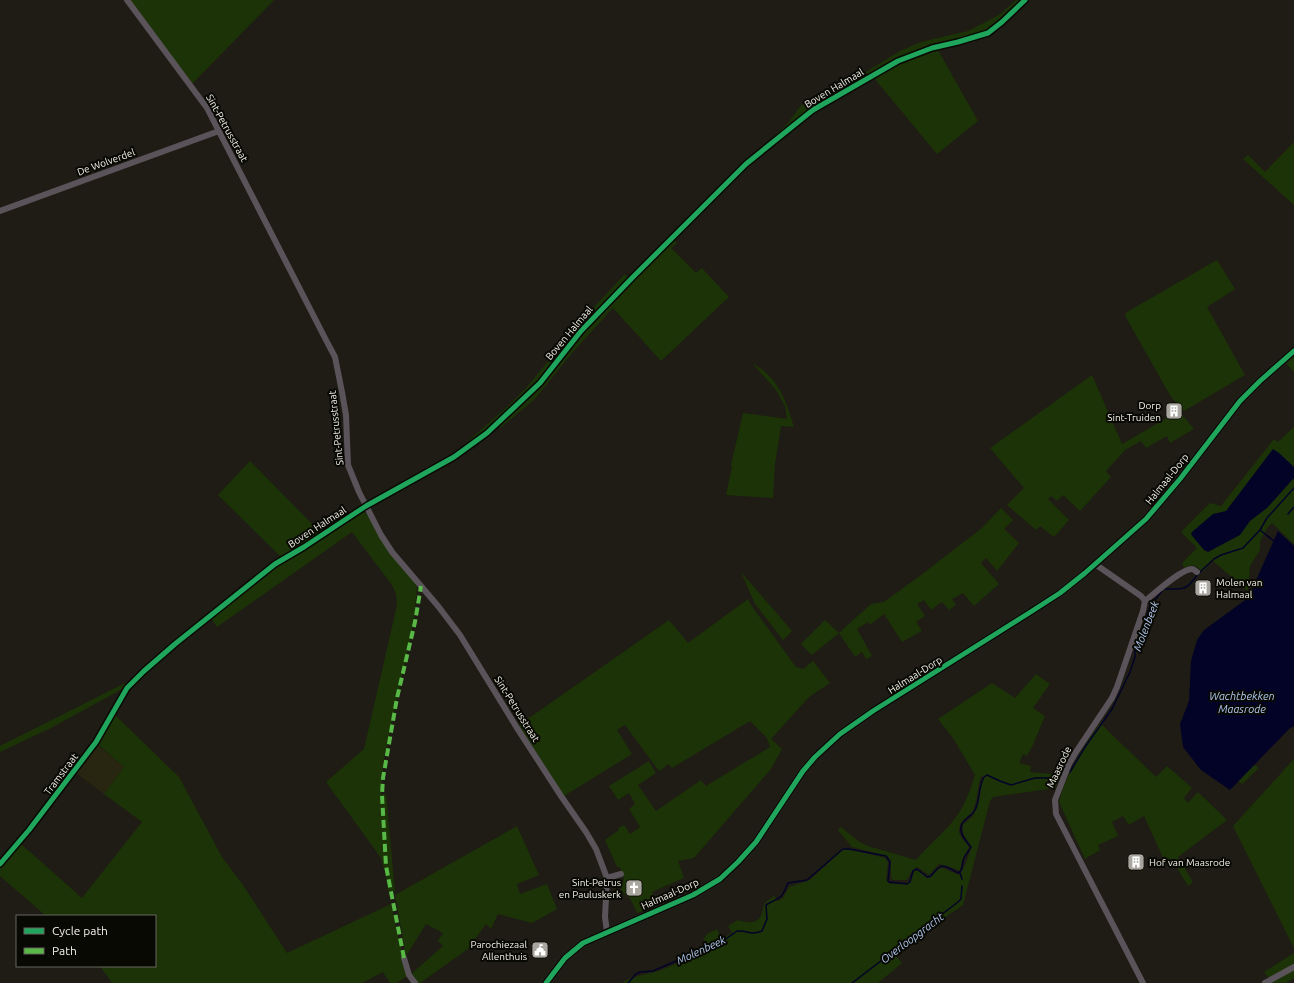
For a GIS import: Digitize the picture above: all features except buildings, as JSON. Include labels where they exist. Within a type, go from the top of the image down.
[{"type":"street","name":"Sint-Petrusstraat","points":[[127,0],[208,108],[335,357],[339,371],[346,415],[348,465],[366,506],[381,535],[392,552],[438,606],[460,635],[517,728],[596,849],[607,878],[605,917],[607,932]]},
{"type":"street","name":"Boven Halmaal","points":[[127,688],[174,644],[275,564],[304,547],[366,506],[437,468],[487,433],[540,383],[581,332],[638,272],[746,164],[798,122],[819,107],[898,61],[932,48],[988,33],[1025,0]]},
{"type":"street","name":"De Wolverdel","points":[[0,211],[219,131]]},
{"type":"street","name":"Halmaal-Dorp","points":[[546,983],[559,965],[576,948],[607,932],[693,895],[720,879],[756,842],[803,771],[835,738],[873,711],[1060,593],[1095,564],[1146,519],[1176,484],[1240,401],[1294,351]]},
{"type":"street","points":[[1095,564],[1141,596],[1144,601],[1173,578],[1190,569],[1197,572]]},
{"type":"street","name":"Maasrode","points":[[1143,983],[1056,814],[1054,806],[1057,792],[1076,752],[1112,698],[1138,628],[1144,601]]},
{"type":"street","name":"Tramstraat","points":[[0,864],[29,830],[96,742],[127,688]]},
{"type":"street","points":[[607,878],[621,874]]},
{"type":"street","points":[[404,958],[409,975],[414,983]]},
{"type":"street","points":[[1265,983],[1294,966]]},
{"type":"shaded area","points":[[97,745],[124,767],[104,794],[76,773]]},
{"type":"green space","points":[[130,0],[274,0],[192,84]]},
{"type":"green space","points":[[1016,0],[1023,0],[989,30],[921,49],[891,62],[845,89],[761,149],[788,123],[802,104],[810,109],[843,86],[900,51],[921,42],[968,31],[999,15]]},
{"type":"green space","points":[[938,50],[978,121],[937,154],[874,78],[914,57]]},
{"type":"green space","points":[[1294,142],[1294,205],[1243,159],[1248,155],[1265,172]]},
{"type":"green space","points":[[674,240],[677,243],[671,248],[696,273],[702,268],[729,297],[661,361],[613,308],[572,353],[534,400],[500,428],[498,425],[538,381],[491,427],[450,457],[508,406],[527,387],[580,322],[625,274],[630,282]]},
{"type":"green space","points":[[1217,260],[1235,289],[1207,307],[1245,375],[1184,411],[1171,397],[1125,315],[1127,312]]},
{"type":"green space","points":[[1294,357],[1294,372],[1286,363]]},
{"type":"green space","points":[[753,364],[762,369],[775,383],[785,400],[794,427],[781,426],[775,464],[773,498],[726,495],[743,413],[787,419],[785,406],[776,390]]},
{"type":"green space","points":[[1092,375],[1122,444],[1179,411],[1194,429],[1170,443],[1167,436],[1146,448],[1141,441],[1125,450],[1106,471],[1111,477],[1080,511],[1063,495],[1057,501],[1051,496],[1048,499],[1069,520],[1054,537],[1040,526],[1036,530],[1007,505],[1024,488],[990,448]]},
{"type":"green space","points":[[1294,427],[1294,544],[1272,523],[1267,528],[1260,541],[1260,550],[1250,566],[1248,591],[1213,561],[1202,572],[1198,567],[1194,566],[1184,568],[1182,563],[1197,548],[1181,532],[1210,503],[1221,506],[1274,439],[1278,442]]},
{"type":"green space","points":[[250,461],[321,533],[281,557],[218,495]]},
{"type":"green space","points":[[1001,508],[1013,520],[1004,529],[1019,543],[997,571],[986,558],[981,563],[999,584],[974,606],[963,593],[952,599],[956,605],[949,610],[942,602],[931,610],[924,600],[917,604],[925,616],[916,622],[922,631],[902,642],[884,614],[870,625],[868,622],[857,629],[872,656],[866,659],[862,652],[855,657],[839,633],[871,604],[884,602],[982,528]]},
{"type":"green space","points":[[359,512],[366,513],[389,552],[415,582],[417,589],[413,626],[383,763],[381,795],[386,794],[395,891],[388,891],[381,858],[326,782],[364,749],[397,605],[396,594],[392,585],[352,532],[217,627],[211,618],[273,567]]},
{"type":"green space","points":[[741,572],[792,631],[783,640],[755,604]]},
{"type":"green space","points":[[748,599],[796,667],[803,669],[813,661],[830,683],[809,697],[771,739],[782,749],[771,769],[694,858],[678,861],[684,878],[652,892],[657,906],[637,913],[630,898],[622,892],[621,886],[624,880],[620,867],[617,867],[605,840],[619,830],[618,828],[624,825],[630,834],[640,827],[629,809],[635,804],[629,793],[618,800],[609,786],[649,761],[656,773],[638,785],[656,811],[701,780],[706,786],[770,747],[767,738],[750,721],[672,768],[669,764],[659,771],[625,725],[617,730],[632,754],[564,796],[519,725],[669,620],[688,643]]},
{"type":"green space","points":[[825,620],[839,633],[812,655],[801,644]]},
{"type":"green space","points":[[1036,674],[1050,684],[1033,708],[1045,716],[1027,756],[1023,754],[1019,763],[1031,766],[1030,772],[1061,775],[1055,788],[993,797],[990,801],[963,905],[894,953],[902,963],[878,983],[622,983],[626,980],[661,970],[684,960],[705,946],[704,940],[706,935],[714,930],[717,929],[720,936],[724,937],[732,933],[728,926],[738,920],[752,922],[758,920],[764,904],[767,901],[774,896],[778,901],[783,898],[789,887],[810,880],[843,849],[849,849],[885,858],[888,862],[886,880],[890,884],[908,883],[916,869],[929,878],[940,867],[959,875],[971,849],[963,833],[963,825],[973,816],[983,777],[981,776],[974,808],[959,828],[961,836],[969,847],[962,861],[960,871],[939,864],[929,875],[917,867],[911,872],[907,880],[893,880],[891,878],[891,861],[887,856],[852,847],[838,830],[841,827],[858,841],[868,846],[916,860],[957,816],[966,799],[975,775],[953,738],[938,719],[992,683],[1015,698]]},
{"type":"green space","points":[[125,683],[126,687],[51,728],[0,752],[0,746]]},
{"type":"green space","points":[[114,714],[179,777],[222,857],[243,885],[287,953],[391,904],[407,976],[397,983],[390,983],[383,972],[362,983],[112,983],[101,967],[156,967],[156,915],[45,915],[0,876],[0,866],[21,844],[82,898],[142,822],[104,794],[124,767],[96,743]]},
{"type":"green space","points":[[1100,723],[1156,777],[1167,766],[1192,788],[1184,798],[1188,803],[1198,792],[1227,820],[1178,857],[1193,882],[1188,886],[1172,859],[1165,862],[1144,816],[1129,825],[1123,816],[1112,822],[1118,836],[1098,845],[1100,850],[1085,859],[1059,802],[1066,781],[1081,751]]},
{"type":"green space","points":[[1294,759],[1294,948],[1233,826]]},
{"type":"green space","points":[[1251,763],[1259,768],[1242,784],[1231,777]]},
{"type":"green space","points":[[517,826],[539,875],[517,884],[520,894],[547,884],[557,909],[532,923],[498,914],[491,929],[486,924],[468,949],[418,983],[411,974],[443,946],[438,941],[443,933],[426,924],[406,956],[395,895]]},
{"type":"green space","points":[[1294,953],[1294,978],[1286,983],[1273,983],[1264,972]]},
{"type":"water","points":[[1273,449],[1294,467],[1294,478],[1267,508],[1250,521],[1240,535],[1208,552],[1204,550],[1191,534],[1192,532],[1213,514],[1226,511]]},
{"type":"water","name":"Wachtbekken Maasrode","points":[[1278,531],[1294,546],[1294,726],[1289,729],[1230,790],[1201,770],[1183,747],[1180,724],[1189,701],[1191,661],[1197,640],[1204,630],[1248,598]]},
{"type":"waterway","name":"Molenbeek","points":[[1165,589],[1184,588],[1189,585],[1214,559],[1221,555],[1243,548],[1260,530],[1267,518],[1294,488]]},
{"type":"waterway","points":[[1288,514],[1294,507]]},
{"type":"waterway","points":[[1260,530],[1274,541]]},
{"type":"waterway","name":"Molenbeek","points":[[1070,772],[1085,747],[1112,709],[1130,672],[1135,657],[1135,651],[1150,606],[1162,591]]},
{"type":"waterway","name":"Molenbeek","points":[[628,983],[636,974],[640,972],[653,971],[720,943],[737,931],[751,933],[762,931],[767,919],[766,905],[782,896],[788,883],[807,880],[843,849],[886,856],[890,862],[889,882],[907,884],[910,882],[913,871],[917,869],[927,877],[931,876],[938,868],[943,866],[958,873],[962,869],[963,860],[971,847],[963,837],[961,826],[963,822],[975,811],[984,777],[987,775],[1011,785],[1035,778],[1058,778]]},
{"type":"waterway","name":"Molenbeek","points":[[960,873],[962,879]]},
{"type":"waterway","name":"Overloopgracht","points":[[852,983],[958,902],[961,899],[962,886]]},
{"type":"marked path","points":[[404,958],[386,866],[382,795],[383,778],[397,698],[415,622],[421,586]]},
{"type":"cycle path","points":[[0,864],[29,830],[96,742],[127,688],[175,644],[275,564],[304,547],[366,506],[454,457],[487,433],[540,383],[581,331],[746,164],[813,110],[898,61],[932,48],[988,33],[1025,0]]},
{"type":"cycle path","points":[[546,983],[565,958],[583,943],[693,895],[720,879],[756,842],[803,771],[815,757],[840,734],[873,711],[1060,593],[1085,573],[1146,519],[1180,479],[1240,401],[1294,351]]},
{"type":"place","name":"Dorp Sint-Truiden","points":[[1174,411]]},
{"type":"place","name":"Molen van Halmaal","points":[[1203,588]]},
{"type":"place","name":"Hof van Maasrode","points":[[1136,862]]},
{"type":"place","name":"Sint-Petrus en Pauluskerk","points":[[634,888]]},
{"type":"place","name":"Parochiezaal Allenthuis","points":[[540,950]]}]
